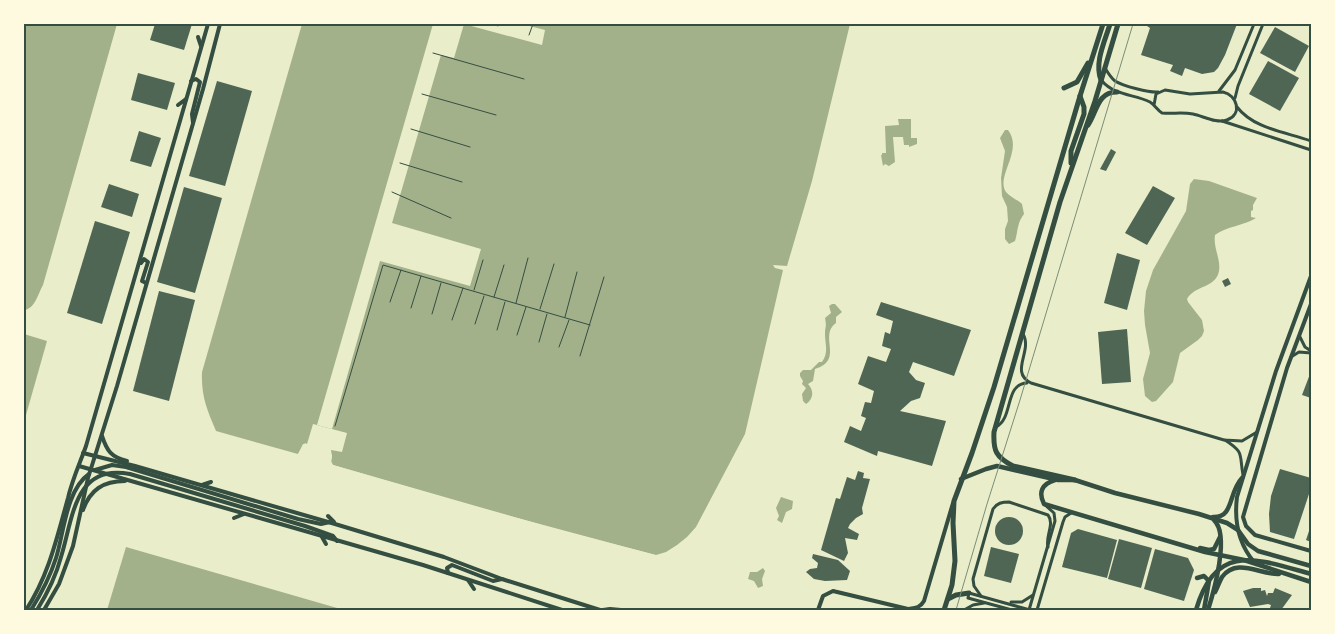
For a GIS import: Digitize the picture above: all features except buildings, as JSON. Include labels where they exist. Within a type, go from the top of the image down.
[{"type":"main road","points":[[944,610],[955,561],[954,501],[972,453],[1012,330],[1080,96],[1103,24]]},
{"type":"main road","points":[[1101,80],[1099,64],[1110,24]]},
{"type":"main road","points":[[1118,24],[1072,166],[994,430],[995,450],[1000,458],[1013,466],[1075,480],[1230,524],[1238,530],[1248,544],[1258,551],[1311,566]]},
{"type":"main road","points":[[1064,88],[1080,80],[1093,54]]},
{"type":"main road","points":[[1084,129],[1091,122],[1101,97],[1110,92],[1117,92]]},
{"type":"main road","points":[[1072,166],[1071,151],[1084,114],[1080,96]]},
{"type":"main road","points":[[961,480],[982,470],[997,466],[1058,480]]},
{"type":"main road","points":[[1210,518],[1225,514],[1235,488],[1243,477]]},
{"type":"main road","points":[[1075,480],[1049,482],[1042,488],[1040,497],[1044,504],[1187,547],[1238,559],[1311,582]]},
{"type":"main road","points":[[1210,518],[1218,526],[1221,535],[1213,595]]},
{"type":"main road","points":[[1187,547],[1212,550],[1216,547],[1221,535]]},
{"type":"main road","points":[[1196,610],[1201,593],[1210,578],[1223,567],[1233,562],[1256,560],[1311,574]]},
{"type":"main road","points":[[1206,610],[1224,575],[1236,568],[1246,567],[1274,574],[1282,573]]},
{"type":"main road","points":[[1197,578],[1204,576],[1209,581],[1206,610]]},
{"type":"main road","points":[[948,599],[969,592]]},
{"type":"street","points":[[26,610],[38,590],[50,563],[208,24]]},
{"type":"street","points":[[44,610],[66,568],[91,469],[193,123],[220,24]]},
{"type":"street","points":[[1219,91],[1236,70],[1254,24]]},
{"type":"street","points":[[1263,24],[1238,86],[1235,99],[1237,107],[1245,116],[1264,126],[1311,141]]},
{"type":"street","points":[[198,37],[201,46]]},
{"type":"street","points":[[1105,68],[1110,76],[1119,83],[1150,92],[1165,90],[1197,94],[1219,91],[1228,93],[1235,99]]},
{"type":"street","points":[[191,81],[196,79],[200,82],[192,114],[193,123]]},
{"type":"street","points":[[1101,80],[1117,92],[1154,105]]},
{"type":"street","points":[[1159,92],[1154,97],[1154,105],[1162,113],[1183,112],[1221,121],[1311,150]]},
{"type":"street","points":[[178,105],[186,99]]},
{"type":"street","points":[[1221,121],[1230,119],[1236,112],[1237,107]]},
{"type":"street","points":[[138,265],[144,259],[148,260],[142,281],[146,284]]},
{"type":"street","points":[[1256,565],[1246,551],[1238,530],[1236,506],[1243,477],[1276,371],[1311,276]]},
{"type":"street","points":[[1311,304],[1291,358],[1244,511],[1244,520],[1248,529],[1255,535],[1311,551]]},
{"type":"street","points":[[1300,333],[1301,342],[1311,352]]},
{"type":"street","points":[[1023,334],[1026,342],[1021,373],[1030,383]]},
{"type":"street","points":[[1291,358],[1299,352],[1311,352]]},
{"type":"street","points":[[994,430],[1005,419],[1015,388],[1024,383],[1030,383],[1224,440],[1242,441],[1257,432]]},
{"type":"street","points":[[101,435],[111,455],[135,466]]},
{"type":"street","points":[[1224,440],[1240,452],[1243,477]]},
{"type":"street","points":[[83,453],[135,466],[333,523],[444,557],[502,579],[602,610],[621,610]]},
{"type":"street","points":[[79,466],[448,574],[562,610]]},
{"type":"street","points":[[37,610],[53,580],[73,493],[80,481],[90,473],[104,467],[126,467],[298,519],[321,524],[333,523]]},
{"type":"street","points":[[31,610],[48,578],[77,500],[90,481],[102,475],[119,472],[151,480],[298,524],[333,536],[337,541]]},
{"type":"street","points":[[80,514],[89,495],[97,488],[114,481],[128,481]]},
{"type":"street","points":[[202,485],[211,482]]},
{"type":"street","points":[[818,610],[823,596],[833,591],[908,609],[921,605],[924,601],[954,501]]},
{"type":"street","points":[[981,596],[974,586],[972,579],[993,509],[996,505],[1009,502],[1048,515],[1051,521],[1047,540],[1048,547]]},
{"type":"street","points":[[1012,610],[968,598],[969,592],[1030,610],[1056,519],[1054,513],[1044,504]]},
{"type":"street","points":[[1037,610],[1063,522],[1065,517],[1071,513]]},
{"type":"street","points":[[234,518],[244,514]]},
{"type":"street","points":[[328,516],[333,523]]},
{"type":"street","points":[[322,537],[326,544]]},
{"type":"street","points":[[448,574],[447,568],[452,565],[493,581],[502,579]]},
{"type":"street","points":[[468,580],[474,589]]},
{"type":"street","points":[[996,600],[1019,603],[1034,595]]},
{"type":"street","points":[[964,610],[973,605],[986,603]]},
{"type":"street","points":[[1000,607],[1005,610]]},
{"type":"path","points":[[529,35],[533,24]]},
{"type":"path","points":[[434,53],[524,79]]},
{"type":"path","points":[[422,94],[496,115]]},
{"type":"path","points":[[411,129],[470,147]]},
{"type":"path","points":[[400,163],[462,182]]},
{"type":"path","points":[[392,192],[451,218]]},
{"type":"path","points":[[516,303],[528,258]]},
{"type":"path","points":[[473,291],[483,260]]},
{"type":"path","points":[[539,310],[554,264]]},
{"type":"path","points":[[335,426],[383,265],[590,325]]},
{"type":"path","points":[[494,297],[504,265]]},
{"type":"path","points":[[390,302],[401,270]]},
{"type":"path","points":[[565,318],[577,272]]},
{"type":"path","points":[[411,308],[421,276]]},
{"type":"path","points":[[580,356],[604,276]]},
{"type":"path","points":[[432,314],[442,282]]},
{"type":"path","points":[[452,320],[463,288]]},
{"type":"path","points":[[475,324],[484,294]]},
{"type":"path","points":[[497,330],[506,300]]},
{"type":"path","points":[[517,335],[526,306]]},
{"type":"path","points":[[539,342],[548,312]]},
{"type":"path","points":[[559,347],[569,319]]},
{"type":"shaded area","points":[[24,24],[117,24],[43,285],[34,304],[24,310]]},
{"type":"shaded area","points":[[302,24],[850,24],[812,181],[787,266],[773,265],[775,268],[783,270],[745,434],[696,527],[677,545],[666,552],[656,555],[563,531],[333,465],[331,450],[342,452],[347,433],[313,424],[307,444],[305,443],[298,454],[216,431],[205,403],[202,388],[202,372]]},
{"type":"shaded area","points":[[898,119],[911,119],[911,138],[917,138],[917,144],[909,147],[909,145],[904,145],[903,137],[893,137],[895,162],[889,166],[885,164],[883,166],[881,155],[886,153],[885,126],[899,125]]},
{"type":"shaded area","points":[[1005,130],[1008,130],[1012,138],[1013,146],[1004,179],[1004,186],[1008,194],[1022,204],[1024,214],[1019,224],[1015,241],[1009,244],[1005,239],[1005,229],[1008,221],[1007,207],[1002,196],[1001,178],[1005,151],[1000,138]]},
{"type":"shaded area","points":[[1194,179],[1209,181],[1257,198],[1251,211],[1251,217],[1256,218],[1215,235],[1219,262],[1217,277],[1210,284],[1195,291],[1187,299],[1202,320],[1204,331],[1198,340],[1180,353],[1173,382],[1156,401],[1152,402],[1145,396],[1143,379],[1150,353],[1144,311],[1146,291],[1153,270],[1186,211],[1190,184]]},
{"type":"shaded area","points":[[835,304],[842,312],[836,317],[836,323],[831,328],[829,334],[830,354],[828,360],[824,365],[815,369],[813,381],[808,384],[812,394],[811,400],[806,404],[803,401],[802,394],[806,388],[802,384],[803,381],[800,373],[803,370],[811,370],[819,362],[822,362],[824,358],[826,348],[825,318],[831,313],[829,306]]},
{"type":"shaded area","points":[[24,334],[47,341],[24,422]]},
{"type":"shaded area","points":[[781,497],[793,501],[792,509],[786,512],[782,523],[777,520],[779,516],[776,508]]},
{"type":"shaded area","points":[[126,547],[344,610],[107,610]]},
{"type":"shaded area","points":[[763,568],[765,571],[762,579],[763,586],[758,588],[754,581],[748,579],[750,572],[757,572]]},
{"type":"pier","points":[[433,24],[464,24],[454,58],[441,55],[392,223],[481,249],[470,286],[380,261],[332,429],[317,425]]},
{"type":"pier","points":[[464,24],[522,24],[545,30],[542,45]]},
{"type":"pier","points":[[213,431],[294,454],[298,454],[303,444],[307,444],[302,454],[298,457],[215,434]]},
{"type":"pier","points":[[330,452],[333,465],[480,508],[659,556],[655,557],[633,552],[563,534],[333,467],[328,462]]},
{"type":"tram line","points":[[956,610],[1133,24]]}]
